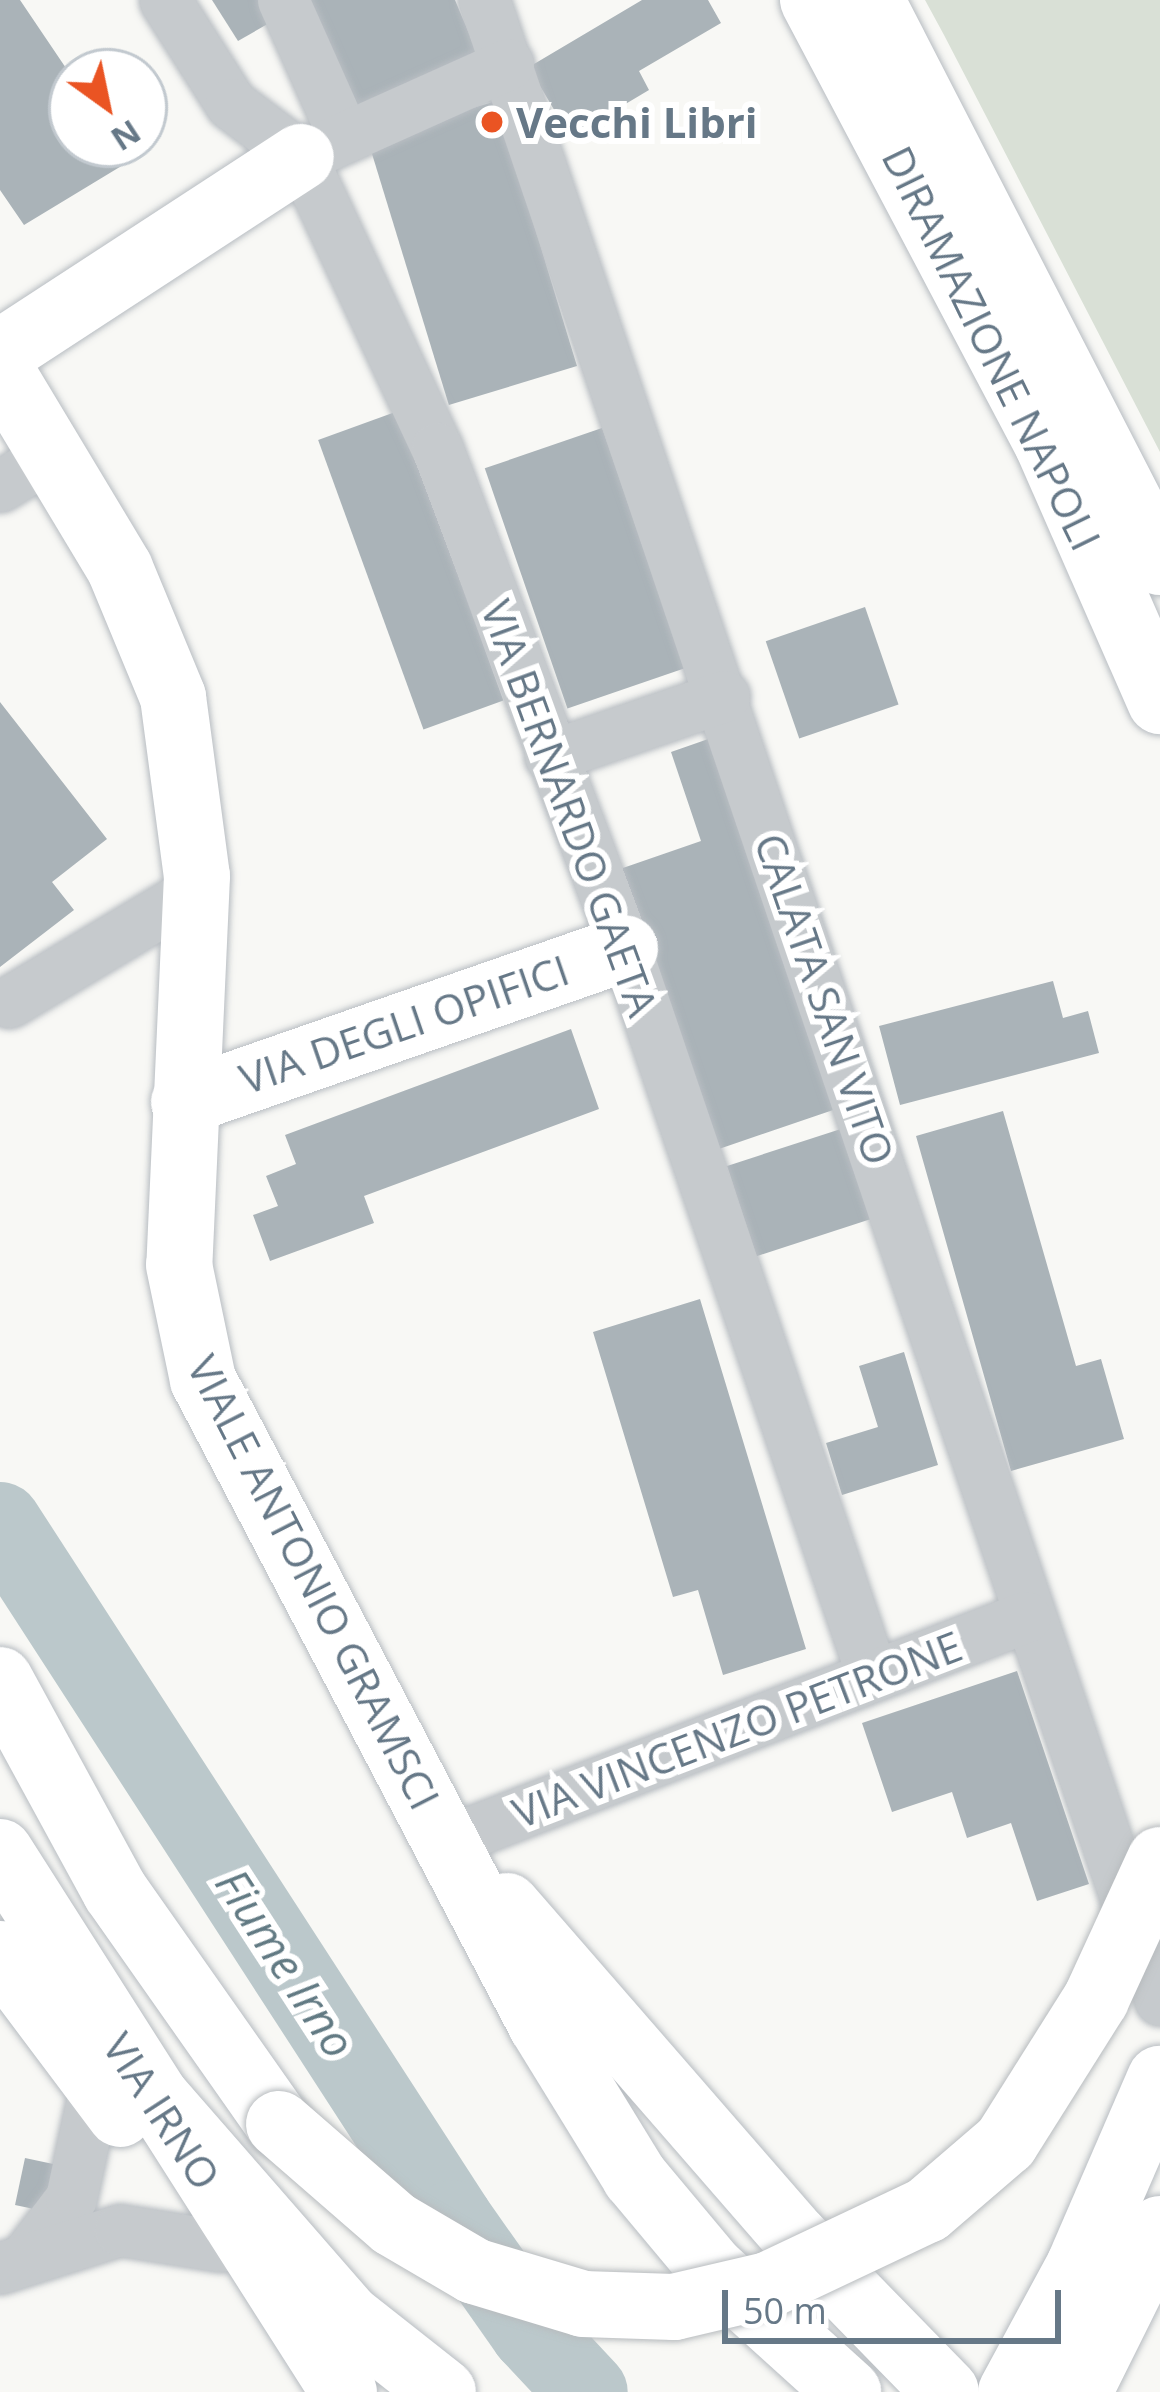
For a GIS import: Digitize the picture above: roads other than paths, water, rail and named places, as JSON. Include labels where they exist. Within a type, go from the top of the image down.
[{"type":"main road","name":"DIRAMAZIONE NAPOLI","points":[[813,0],[1047,443],[1160,701]]},
{"type":"main road","name":"DIRAMAZIONE NAPOLI","points":[[871,0],[1160,562]]},
{"type":"main road","points":[[0,353],[322,146]]},
{"type":"main road","name":"VIALE ANTONIO GRAMSCI","points":[[0,370],[26,470],[120,568],[173,697],[196,890],[179,1265],[203,1380],[541,2024],[635,2177],[711,2268],[848,2392]]},
{"type":"main road","name":"VIA DEGLI OPIFICI","points":[[184,1102],[625,948]]},
{"type":"main road","points":[[0,1680],[115,1891],[279,2124],[378,2212],[474,2270],[583,2304],[674,2307],[768,2285],[927,2210],[1006,2142],[1086,2017],[1160,1860]]},
{"type":"main road","name":"VIALE ANTONIO GRAMSCI","points":[[448,1840],[795,2236],[946,2392]]},
{"type":"main road","name":"VIA IRNO","points":[[0,1852],[119,2082],[221,2246],[336,2380]]},
{"type":"main road","name":"VIA IRNO","points":[[0,1954],[119,2082],[336,2380]]},
{"type":"main road","points":[[1011,2392],[1079,2266],[1160,2079]]},
{"type":"main road","points":[[119,2082],[348,2317],[443,2392]]},
{"type":"main road","points":[[1078,2392],[1160,2229]]},
{"type":"street","name":"VIA BERNARDO GAETA","points":[[165,0],[231,104],[322,146],[625,948],[871,1672]]},
{"type":"street","points":[[283,0],[322,146],[508,64]]},
{"type":"street","name":"CALATA SAN VITO","points":[[484,0],[724,696],[1025,1617],[1160,2000]]},
{"type":"street","points":[[550,756],[724,696]]},
{"type":"street","points":[[9,1001],[196,890]]},
{"type":"street","name":"VIA VINCENZO PETRONE","points":[[448,1840],[871,1672],[1025,1617]]},
{"type":"street","points":[[12,2264],[71,2198],[119,2082]]},
{"type":"street","points":[[12,2264],[120,2230],[221,2246]]},
{"type":"waterway","name":"Fiume Irno","points":[[0,1522],[452,2220],[530,2331],[587,2392]]},
{"type":"place","name":"Vecchi Libri","points":[[492,122]]}]
